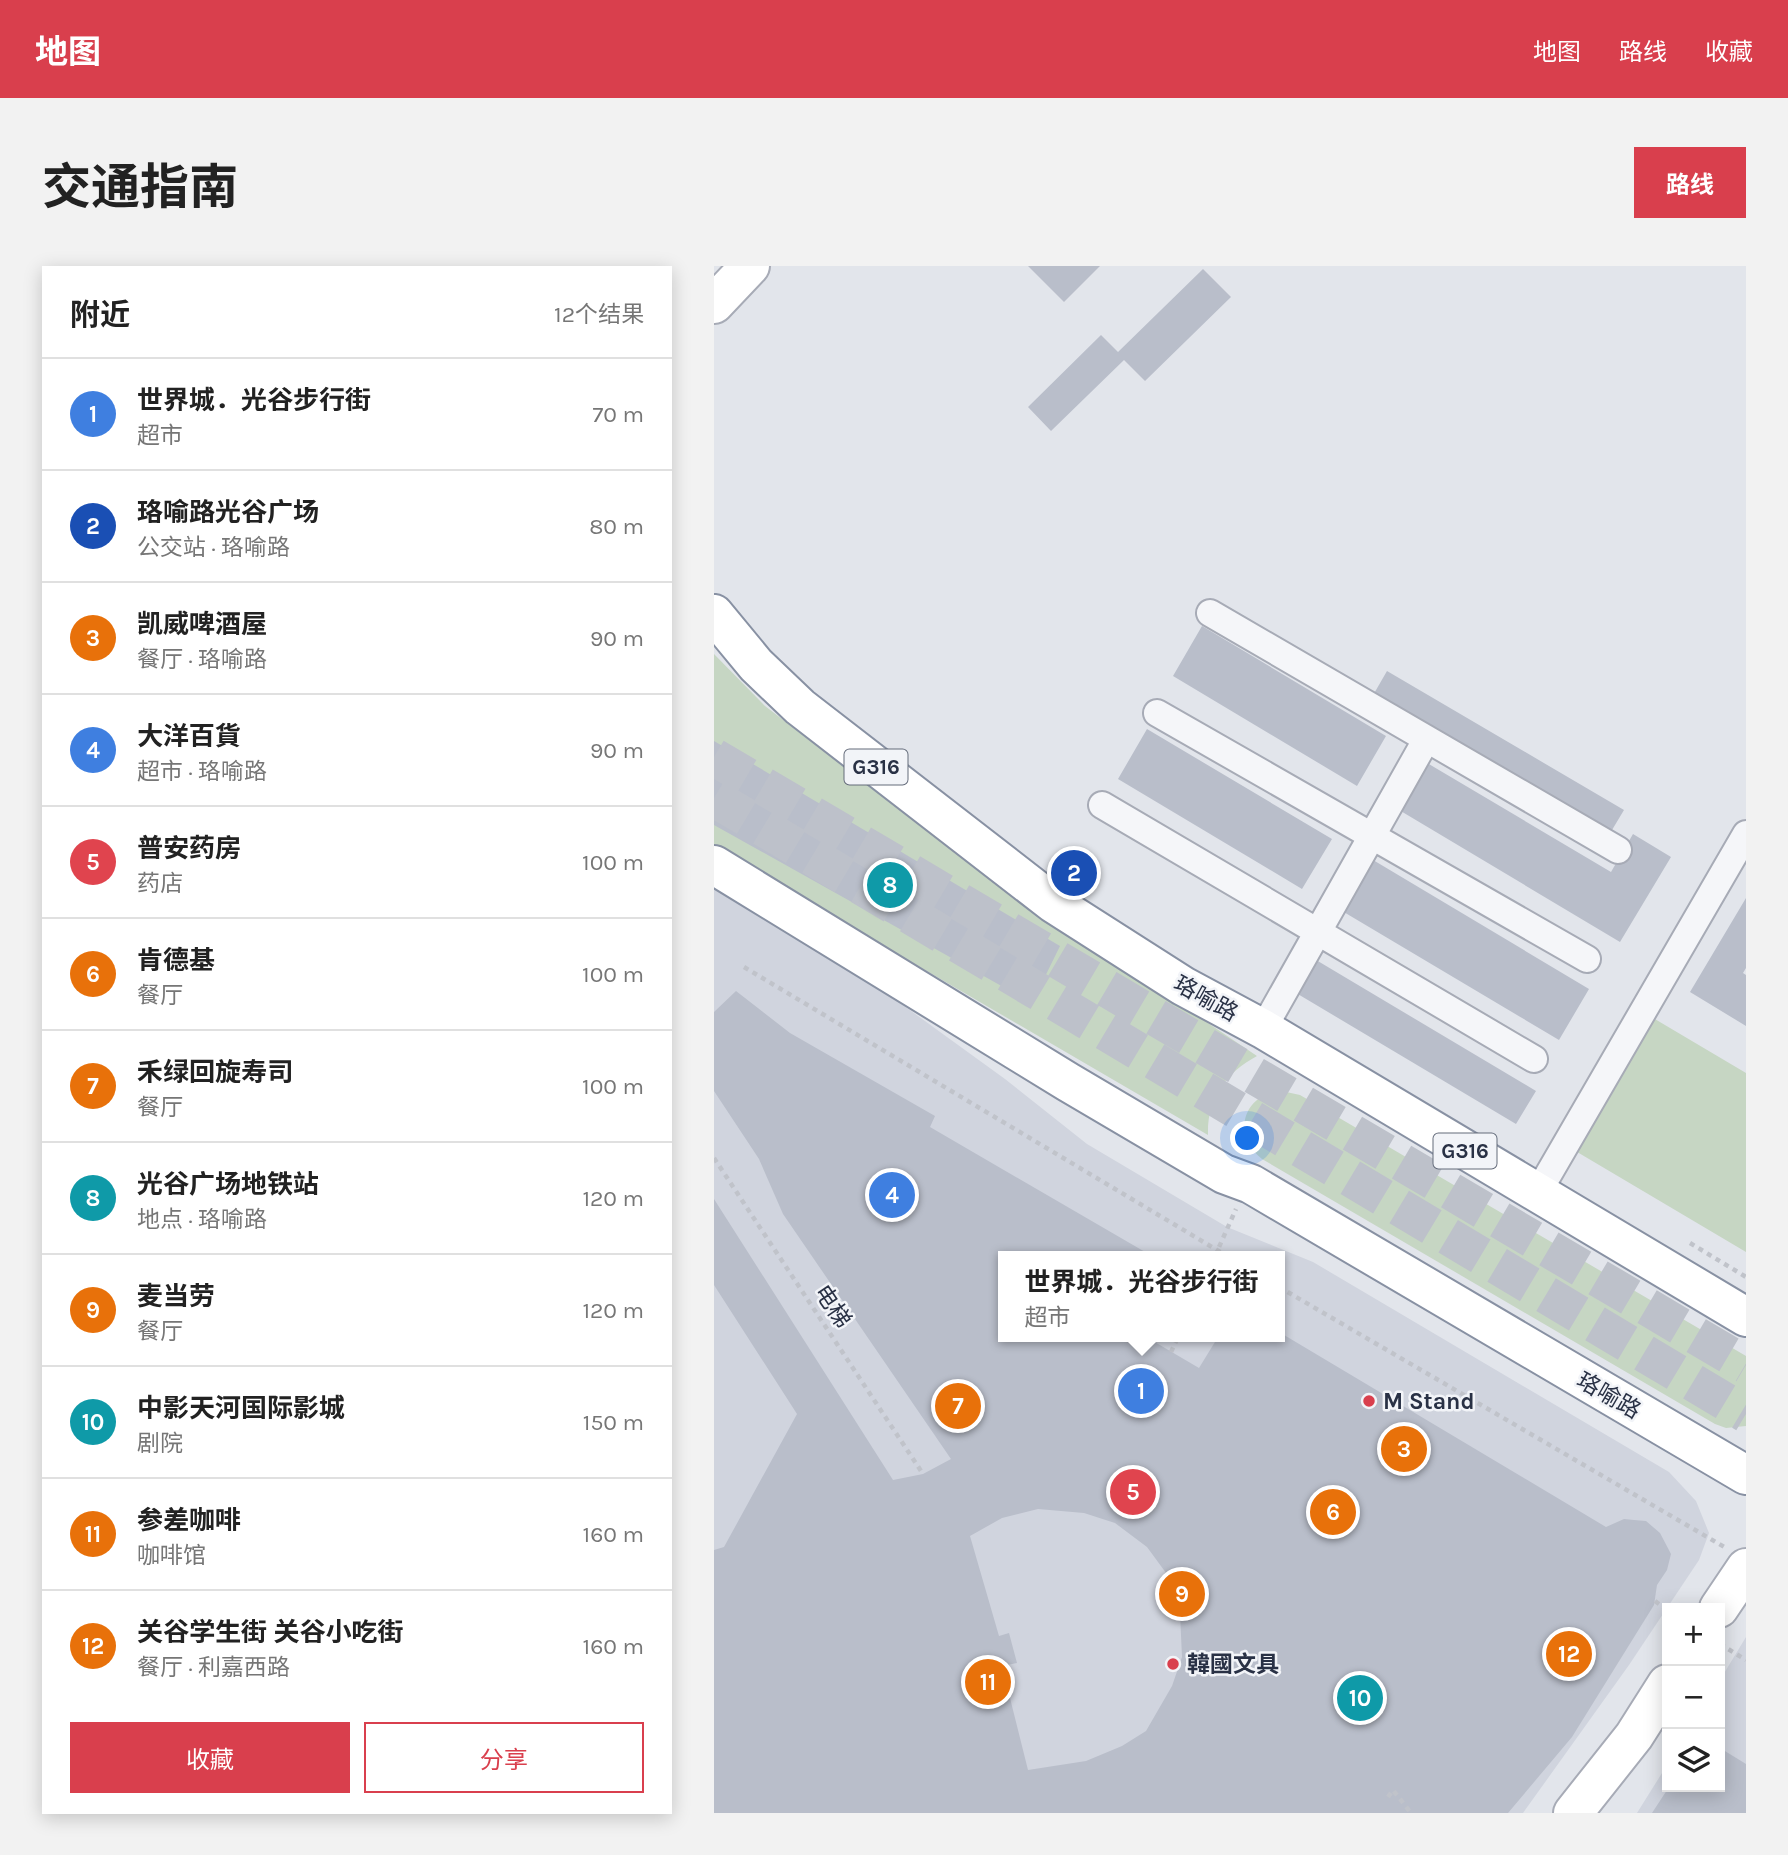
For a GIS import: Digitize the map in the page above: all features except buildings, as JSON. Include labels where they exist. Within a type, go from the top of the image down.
[{"type":"main road","points":[[714,304],[735,276]]},
{"type":"main road","name":"珞喻路","points":[[714,614],[756,664],[800,706],[1053,903],[1183,986],[1263,1029],[1746,1317]]},
{"type":"main road","name":"珞喻路","points":[[714,865],[1068,1082],[1224,1174],[1251,1184],[1746,1475]]},
{"type":"main road","points":[[1685,1439],[1728,1445],[1746,1443]]},
{"type":"main road","points":[[1721,1603],[1740,1560]]},
{"type":"main road","points":[[1573,1813],[1634,1737],[1662,1692]]},
{"type":"street","points":[[1209,613],[1618,850]]},
{"type":"street","points":[[1157,713],[1587,959]]},
{"type":"street","points":[[1263,1029],[1426,740]]},
{"type":"street","points":[[1102,805],[1534,1059]]},
{"type":"street","points":[[1537,1194],[1746,834]]},
{"type":"path","points":[[744,967],[1213,1251]]},
{"type":"path","name":"电梯","points":[[714,1158],[923,1474]]},
{"type":"path","points":[[1217,1251],[1251,1184]]},
{"type":"path","points":[[1285,1291],[1740,1560]]},
{"type":"path","points":[[1171,1352],[1176,1342]]},
{"type":"path","points":[[1655,1601],[1662,1606]]},
{"type":"path","points":[[1725,1646],[1746,1660]]},
{"type":"path","points":[[1388,1797],[1393,1790],[1411,1813]]},
{"type":"shaded area","points":[[714,888],[889,995],[1005,1079],[1087,1144],[1227,1227],[1313,1262],[1669,1472],[1696,1501],[1709,1533],[1699,1560],[1670,1603],[1662,1603],[1662,1616],[1523,1813],[714,1813]]},
{"type":"shaded area","points":[[1746,1637],[1746,1813],[1637,1813],[1662,1773],[1662,1792],[1725,1792],[1725,1672]]},
{"type":"green space","points":[[714,654],[765,706],[971,864],[1257,1056],[1236,1070],[1220,1088],[1211,1109],[1208,1135],[714,847]]},
{"type":"green space","points":[[1643,1012],[1746,1073],[1746,1252],[1567,1146]]},
{"type":"green space","points":[[1277,1090],[1300,1095],[1746,1356],[1746,1426],[1726,1428],[1715,1424],[1262,1159],[1247,1140],[1245,1119],[1255,1101]]},
{"type":"tunnel","points":[[714,757],[1746,1365]]},
{"type":"tunnel","points":[[714,798],[1746,1414]]},
{"type":"place","name":"珞喻路光谷广场","points":[[1074,873]]},
{"type":"place","name":"光谷广场地铁站","points":[[890,885]]},
{"type":"place","name":"大洋百貨","points":[[892,1195]]},
{"type":"place","name":"世界城．光谷步行街","points":[[1141,1391]]},
{"type":"place","name":"M Stand","points":[[1369,1401]]},
{"type":"place","name":"禾绿回旋寿司","points":[[958,1406]]},
{"type":"place","name":"凯威啤酒屋","points":[[1404,1449]]},
{"type":"place","name":"普安药房","points":[[1133,1492]]},
{"type":"place","name":"肯德基","points":[[1333,1512]]},
{"type":"place","name":"麦当劳","points":[[1182,1594]]},
{"type":"place","name":"关谷学生街 关谷小吃街","points":[[1569,1654]]},
{"type":"place","name":"韓國文具","points":[[1173,1664]]},
{"type":"place","name":"参差咖啡","points":[[988,1682]]},
{"type":"place","name":"中影天河国际影城","points":[[1360,1698]]}]
